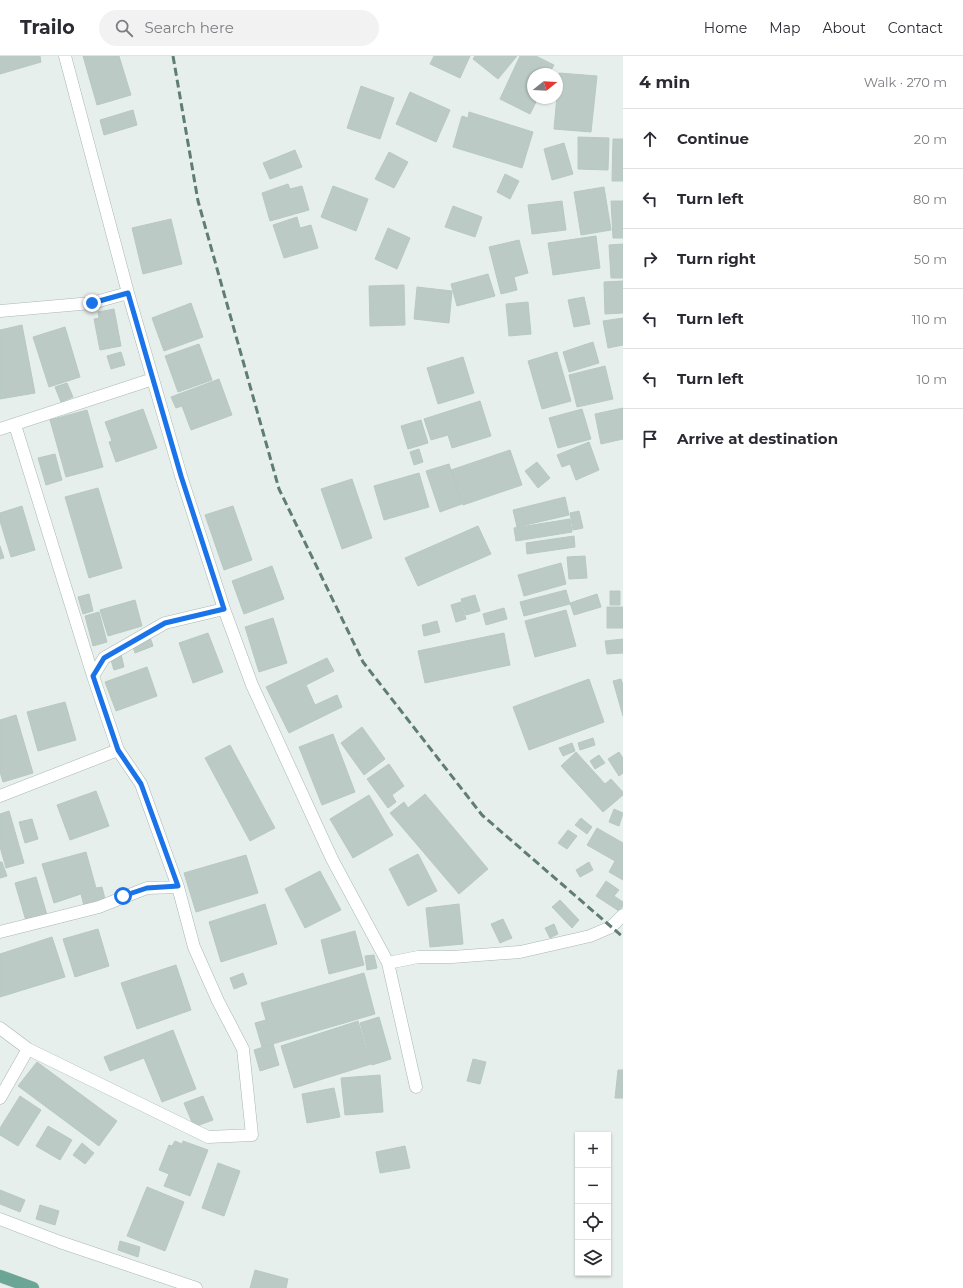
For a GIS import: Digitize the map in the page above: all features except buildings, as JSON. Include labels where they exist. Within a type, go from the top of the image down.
[{"type":"main road","points":[[0,1276],[33,1288]]},
{"type":"street","points":[[66,56],[128,293],[181,476],[224,609],[252,685],[332,859],[388,963],[416,1087]]},
{"type":"street","points":[[0,310],[92,303],[128,293]]},
{"type":"street","points":[[0,429],[153,378]]},
{"type":"street","points":[[0,1028],[28,1049],[208,1137],[252,1135],[243,1049],[218,1001],[194,947],[178,886],[141,784],[118,750],[93,676],[15,425]]},
{"type":"street","points":[[93,676],[104,658],[165,623],[224,609]]},
{"type":"street","points":[[0,796],[118,750]]},
{"type":"street","points":[[0,932],[99,907],[147,888],[178,886]]},
{"type":"street","points":[[388,963],[418,957],[452,957],[520,952],[590,936],[611,927],[623,915]]},
{"type":"street","points":[[0,1098],[28,1049]]},
{"type":"street","points":[[0,1219],[60,1242],[196,1288]]},
{"type":"railway","points":[[173,56],[198,201],[279,489],[363,662],[482,815],[623,937]]},
{"type":"route","points":[[92,303],[128,293],[181,476],[224,609],[165,623],[104,658],[93,676],[118,750],[141,784],[178,886],[147,888],[123,896]]}]
